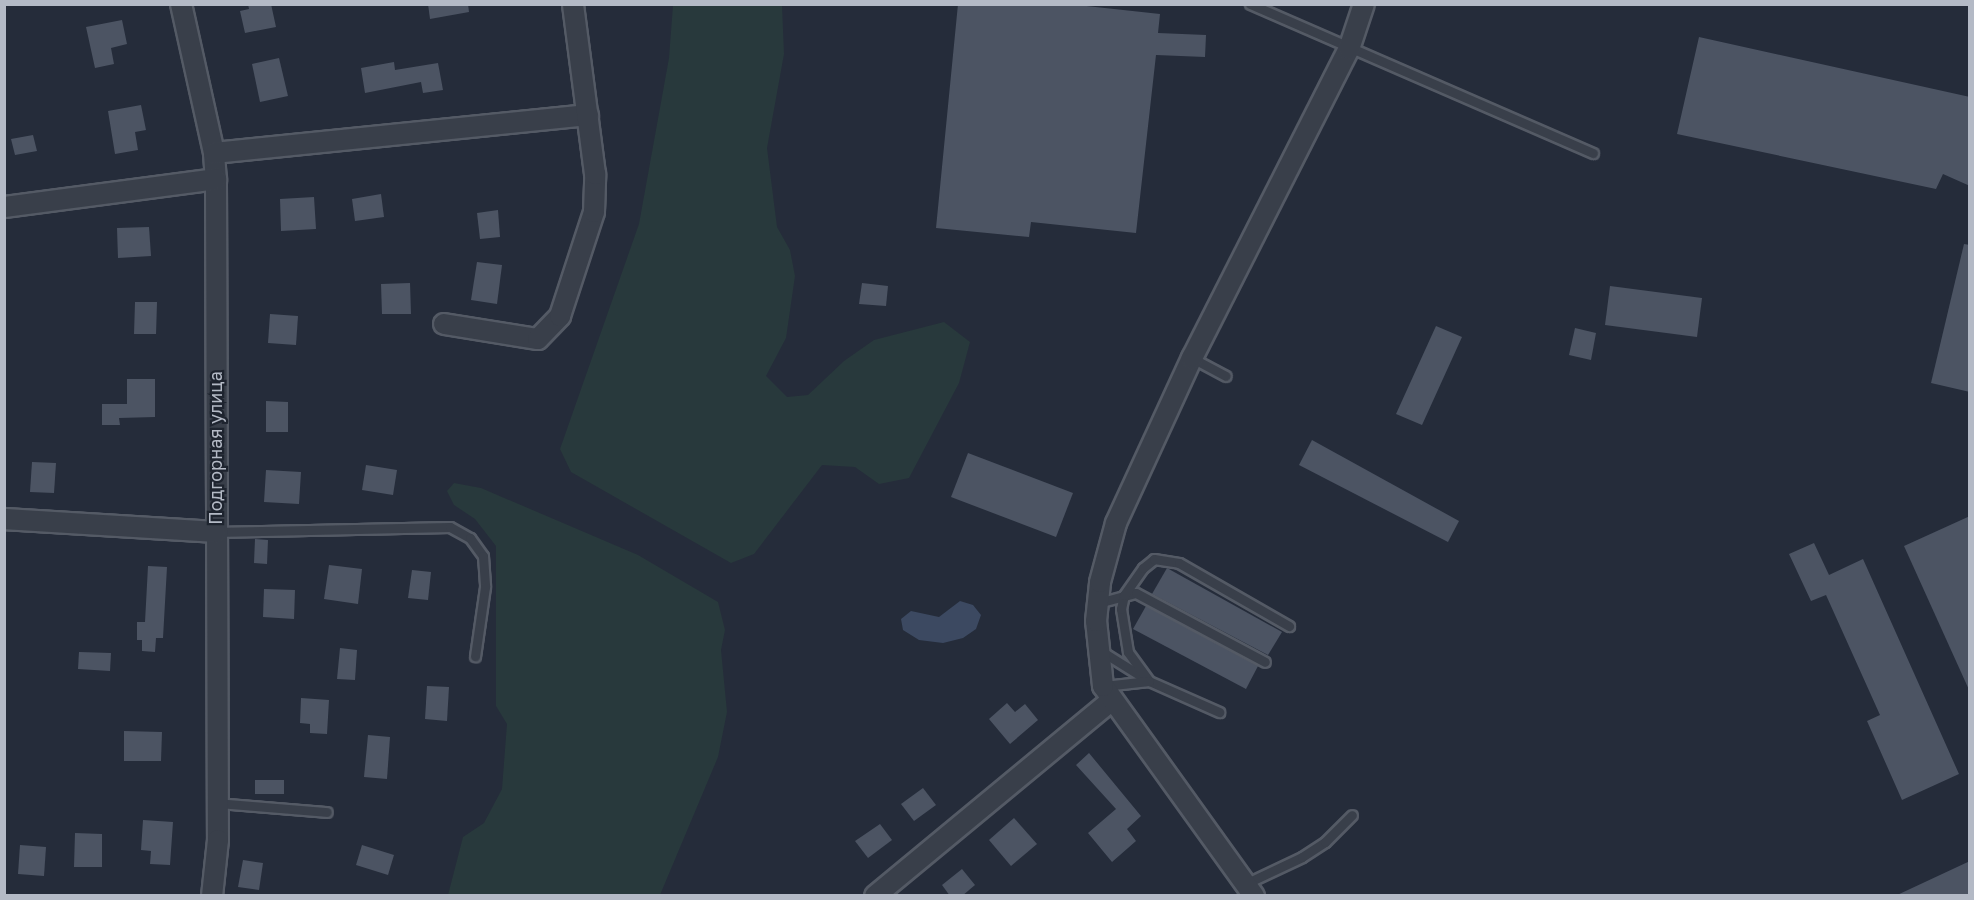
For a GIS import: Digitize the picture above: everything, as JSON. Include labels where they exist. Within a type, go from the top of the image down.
[{"type":"street","name":"Подгорная улица","points":[[181,4],[214,153],[216,179],[217,803],[212,896]]},
{"type":"street","points":[[444,324],[538,339],[560,316],[594,212],[595,174],[573,4]]},
{"type":"street","points":[[1250,890],[1107,693],[1098,650],[1098,603],[1116,524],[1192,358],[1349,49],[1364,4]]},
{"type":"street","points":[[214,153],[588,115]]},
{"type":"street","points":[[4,207],[216,179]]},
{"type":"street","points":[[4,519],[215,532]]},
{"type":"street","points":[[875,896],[1107,693]]},
{"type":"lane","points":[[1250,4],[1349,49],[1593,153]]},
{"type":"lane","points":[[1192,358],[1226,376]]},
{"type":"lane","points":[[215,532],[450,527],[470,538],[483,556],[485,587],[475,656]]},
{"type":"lane","points":[[1149,681],[1128,652],[1121,609],[1124,595],[1143,568],[1162,558],[1179,563],[1289,626]]},
{"type":"lane","points":[[1098,603],[1136,593],[1265,662]]},
{"type":"lane","points":[[1098,650],[1149,681],[1219,712]]},
{"type":"lane","points":[[1107,693],[1149,681]]},
{"type":"lane","points":[[217,803],[327,812]]},
{"type":"lane","points":[[1250,890],[1326,842],[1352,815]]},
{"type":"shaded area","points":[[673,5],[782,5],[784,54],[767,148],[777,227],[790,250],[795,276],[786,338],[766,376],[787,397],[808,395],[844,361],[874,340],[944,322],[970,342],[959,383],[909,478],[879,484],[855,467],[822,465],[754,554],[731,563],[571,472],[560,449],[639,224],[669,58]]},
{"type":"shaded area","points":[[454,483],[481,488],[638,555],[718,602],[725,630],[721,650],[727,712],[718,757],[660,895],[448,895],[463,837],[484,823],[502,789],[507,724],[496,706],[496,546],[475,519],[454,505],[447,491]]},
{"type":"water","points":[[960,601],[973,605],[981,615],[976,629],[963,638],[943,643],[919,640],[903,630],[901,619],[911,611],[939,617]]},
{"type":"building","points":[[248,4],[271,4],[276,27],[245,33],[240,11],[249,9]]},
{"type":"building","points":[[428,4],[468,4],[469,12],[430,19]]},
{"type":"building","points":[[958,4],[1068,4],[1160,14],[1158,33],[1206,35],[1205,57],[1156,55],[1136,233],[1031,222],[1029,237],[936,228]]},
{"type":"building","points":[[122,20],[127,44],[111,48],[114,64],[95,68],[86,27]]},
{"type":"building","points":[[1699,37],[1970,97],[1970,186],[1943,174],[1936,189],[1677,134]]},
{"type":"building","points":[[279,58],[288,96],[260,102],[252,64]]},
{"type":"building","points":[[394,62],[395,70],[438,63],[443,90],[423,93],[421,82],[365,93],[361,68]]},
{"type":"building","points":[[141,105],[146,130],[135,132],[138,150],[115,154],[108,111]]},
{"type":"building","points":[[33,135],[37,151],[15,155],[11,139]]},
{"type":"building","points":[[381,194],[384,217],[355,221],[352,199]]},
{"type":"building","points":[[314,197],[316,229],[281,231],[280,199]]},
{"type":"building","points":[[498,210],[500,237],[480,239],[477,213]]},
{"type":"building","points":[[149,227],[151,256],[118,258],[117,228]]},
{"type":"building","points":[[1964,244],[1970,245],[1970,392],[1931,383]]},
{"type":"building","points":[[477,262],[502,265],[497,304],[471,300]]},
{"type":"building","points":[[410,283],[411,314],[382,314],[381,284]]},
{"type":"building","points":[[862,283],[888,286],[886,306],[859,304]]},
{"type":"building","points":[[1610,286],[1702,298],[1697,337],[1605,325]]},
{"type":"building","points":[[135,302],[157,302],[156,334],[134,334]]},
{"type":"building","points":[[270,314],[298,316],[296,345],[268,343]]},
{"type":"building","points":[[1436,326],[1462,337],[1422,425],[1396,414]]},
{"type":"building","points":[[1575,328],[1596,333],[1591,360],[1569,355]]},
{"type":"building","points":[[127,379],[155,379],[155,417],[119,418],[120,425],[102,425],[102,404],[127,404]]},
{"type":"building","points":[[266,401],[288,402],[288,432],[266,432]]},
{"type":"building","points":[[1312,440],[1459,521],[1448,542],[1299,465]]},
{"type":"building","points":[[968,453],[1073,493],[1056,537],[951,497]]},
{"type":"building","points":[[32,462],[56,463],[54,493],[30,492]]},
{"type":"building","points":[[366,465],[397,470],[393,495],[362,490]]},
{"type":"building","points":[[266,470],[301,472],[299,504],[264,502]]},
{"type":"building","points":[[1970,516],[1970,692],[1904,546]]},
{"type":"building","points":[[255,539],[268,540],[267,564],[254,563]]},
{"type":"building","points":[[1814,543],[1829,575],[1863,559],[1959,774],[1902,800],[1867,721],[1880,715],[1826,595],[1811,601],[1789,554]]},
{"type":"building","points":[[329,565],[362,569],[358,604],[324,599]]},
{"type":"building","points":[[148,566],[167,567],[163,638],[156,638],[155,652],[142,651],[142,640],[137,640],[137,622],[145,622]]},
{"type":"building","points":[[1167,568],[1282,632],[1268,655],[1152,594]]},
{"type":"building","points":[[412,570],[431,572],[428,600],[408,598]]},
{"type":"building","points":[[264,589],[295,590],[294,619],[263,617]]},
{"type":"building","points":[[1146,606],[1258,666],[1246,689],[1133,629]]},
{"type":"building","points":[[340,648],[357,650],[355,680],[337,679]]},
{"type":"building","points":[[79,652],[111,653],[110,671],[78,669]]},
{"type":"building","points":[[427,686],[449,687],[447,721],[425,719]]},
{"type":"building","points":[[301,698],[329,700],[327,734],[310,733],[310,724],[300,723]]},
{"type":"building","points":[[1007,703],[1015,712],[1025,704],[1038,720],[1010,744],[989,719]]},
{"type":"building","points":[[124,731],[162,732],[161,761],[124,761]]},
{"type":"building","points":[[368,735],[390,737],[387,779],[364,777]]},
{"type":"building","points":[[1089,753],[1141,816],[1127,829],[1136,841],[1112,862],[1088,833],[1116,809],[1076,765]]},
{"type":"building","points":[[255,780],[284,780],[284,794],[255,794]]},
{"type":"building","points":[[923,788],[936,805],[914,821],[901,804]]},
{"type":"building","points":[[1014,818],[1037,844],[1011,866],[989,840]]},
{"type":"building","points":[[143,820],[173,822],[170,865],[150,864],[151,851],[141,850]]},
{"type":"building","points":[[880,824],[892,840],[868,858],[855,841]]},
{"type":"building","points":[[75,833],[102,834],[102,867],[74,867]]},
{"type":"building","points":[[20,845],[46,847],[44,876],[18,874]]},
{"type":"building","points":[[362,845],[394,855],[388,875],[356,865]]},
{"type":"building","points":[[243,860],[263,863],[259,890],[238,887]]},
{"type":"building","points":[[1970,861],[1970,896],[1895,896]]},
{"type":"building","points":[[962,869],[975,885],[962,896],[950,896],[942,885]]}]
